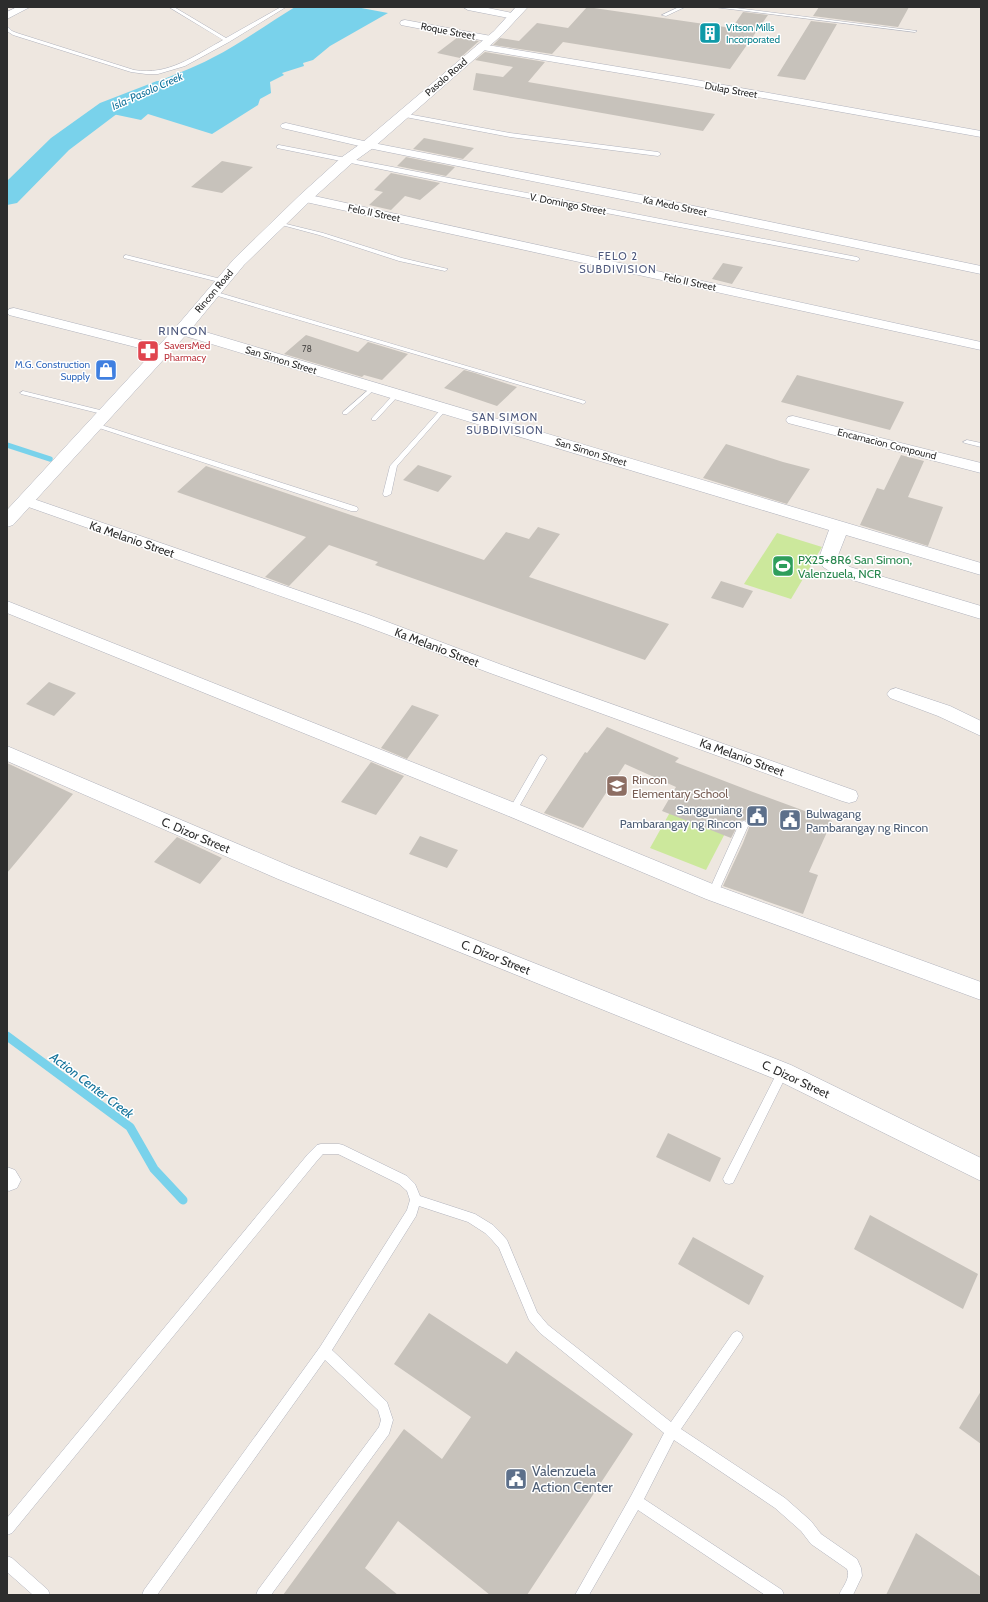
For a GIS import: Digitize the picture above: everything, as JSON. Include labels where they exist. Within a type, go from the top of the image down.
[{"type":"street","points":[[7,16],[25,7]]},
{"type":"street","points":[[468,7],[518,11]]},
{"type":"street","name":"Pasolo Road","points":[[368,144],[491,39],[518,11]]},
{"type":"street","name":"Roque Street","points":[[405,23],[491,39]]},
{"type":"street","name":"Dulap Street","points":[[481,47],[685,81],[981,134]]},
{"type":"street","name":"Ka Medo Street","points":[[286,126],[981,270]]},
{"type":"street","name":"Rincon Road","points":[[7,521],[182,330],[239,262],[305,198],[347,160],[368,144]]},
{"type":"street","name":"Felo II Street","points":[[305,198],[981,346]]},
{"type":"street","points":[[14,312],[163,350]]},
{"type":"street","name":"San Simon Street","points":[[182,330],[445,408],[839,528],[981,569]]},
{"type":"street","name":"Encarnacion Compound","points":[[794,420],[981,468]]},
{"type":"street","name":"Ka Melanio Street","points":[[25,501],[363,618],[496,669],[849,796]]},
{"type":"street","points":[[839,528],[828,558],[836,567],[843,571],[981,613]]},
{"type":"street","points":[[7,607],[513,810],[713,893],[981,990]]},
{"type":"street","points":[[896,694],[944,711],[981,729]]},
{"type":"street","name":"C. Dizor Street","points":[[7,753],[286,873],[783,1072],[981,1170]]},
{"type":"lane","points":[[171,7],[227,41]]},
{"type":"lane","points":[[7,27],[10,32],[15,34],[132,71],[148,74],[165,71],[183,65],[284,7]]},
{"type":"lane","points":[[664,15],[683,7]]},
{"type":"lane","points":[[716,7],[915,31]]},
{"type":"lane","points":[[402,115],[510,135],[658,154]]},
{"type":"lane","name":"V. Domingo Street","points":[[279,147],[857,259]]},
{"type":"lane","points":[[280,223],[335,238],[388,256],[445,270]]},
{"type":"lane","points":[[126,257],[223,281]]},
{"type":"lane","points":[[213,293],[583,402]]},
{"type":"lane","points":[[345,413],[374,387]]},
{"type":"lane","points":[[23,393],[106,413]]},
{"type":"lane","points":[[374,419],[397,394]]},
{"type":"lane","points":[[387,494],[394,466],[445,408]]},
{"type":"lane","points":[[95,425],[354,509]]},
{"type":"lane","points":[[966,442],[981,445]]},
{"type":"lane","points":[[513,810],[543,758]]},
{"type":"lane","points":[[713,893],[744,824]]},
{"type":"lane","points":[[728,1179],[783,1072]]},
{"type":"lane","points":[[7,1528],[321,1149],[339,1149],[403,1180],[411,1188],[416,1200],[412,1212],[324,1351],[149,1595]]},
{"type":"lane","points":[[416,1200],[471,1218],[489,1229],[503,1244],[533,1316],[544,1329],[672,1431],[780,1503],[806,1526],[816,1539],[852,1564],[855,1568],[856,1574],[846,1595]]},
{"type":"lane","points":[[582,1595],[636,1501],[672,1431],[737,1337]]},
{"type":"lane","points":[[263,1595],[385,1430],[387,1420],[383,1406],[324,1351]]},
{"type":"lane","points":[[636,1501],[777,1595]]},
{"type":"lane","points":[[7,1563],[43,1595]]},
{"type":"green space","name":"PX25+8R6 San Simon, Valenzuela, NCR","points":[[777,533],[822,547],[791,599],[744,584]]},
{"type":"green space","points":[[692,773],[746,793],[706,870],[650,848]]},
{"type":"water","points":[[295,7],[356,7],[388,13],[330,46],[313,60],[303,63],[304,66],[282,73],[284,75],[270,82],[271,93],[260,99],[258,105],[212,134],[148,114],[141,120],[98,111],[125,95],[198,65],[243,40]]},
{"type":"building","points":[[587,7],[732,28],[743,12],[768,15],[730,69],[563,42],[552,54],[493,45],[500,38],[519,41],[537,23],[568,28]]},
{"type":"building","points":[[819,7],[909,7],[898,27],[813,16]]},
{"type":"building","points":[[811,21],[837,24],[805,80],[777,76]]},
{"type":"building","points":[[458,37],[479,41],[460,58],[437,53]]},
{"type":"building","points":[[485,52],[545,62],[528,82],[715,114],[703,131],[473,90],[476,73],[503,77],[513,67],[475,60]]},
{"type":"building","points":[[424,138],[474,148],[463,159],[413,149]]},
{"type":"building","points":[[406,157],[455,167],[446,176],[397,166]]},
{"type":"building","points":[[222,161],[253,167],[222,193],[191,187]]},
{"type":"building","points":[[391,173],[440,183],[420,200],[405,196],[391,210],[369,205],[383,192],[374,190]]},
{"type":"building","points":[[723,263],[743,267],[732,284],[712,279]]},
{"type":"building","points":[[306,335],[358,352],[368,342],[408,354],[382,380],[364,375],[362,377],[284,354]]},
{"type":"building","points":[[464,370],[517,387],[497,406],[444,388]]},
{"type":"building","points":[[797,375],[904,402],[890,430],[781,402]]},
{"type":"building","points":[[726,444],[810,469],[787,504],[703,478]]},
{"type":"building","points":[[901,455],[924,461],[908,497],[943,507],[928,546],[860,525],[877,488],[884,490]]},
{"type":"building","points":[[418,465],[452,476],[438,492],[403,480]]},
{"type":"building","points":[[206,466],[484,560],[506,532],[529,539],[538,527],[560,534],[529,577],[669,624],[645,660],[375,565],[378,562],[329,545],[289,586],[265,577],[306,537],[177,492]]},
{"type":"building","points":[[721,581],[753,591],[743,608],[711,598]]},
{"type":"building","points":[[49,682],[76,693],[54,716],[26,704]]},
{"type":"building","points":[[412,705],[439,715],[407,759],[381,748]]},
{"type":"building","points":[[607,727],[679,758],[675,762],[832,821],[809,872],[818,875],[803,914],[723,886],[750,825],[748,821],[740,821],[731,838],[662,811],[676,787],[625,764],[583,828],[544,813],[585,752],[587,753]]},
{"type":"building","points":[[371,762],[404,776],[376,815],[341,802]]},
{"type":"building","points":[[7,763],[73,794],[7,873]]},
{"type":"building","points":[[420,836],[458,850],[447,868],[409,854]]},
{"type":"building","points":[[177,837],[222,858],[200,884],[154,862]]},
{"type":"building","points":[[668,1133],[721,1158],[710,1182],[656,1157]]},
{"type":"building","points":[[870,1215],[978,1274],[963,1309],[854,1249]]},
{"type":"building","points":[[693,1237],[764,1276],[749,1305],[678,1264]]},
{"type":"building","name":"Valenzuela Action Center","points":[[429,1313],[507,1364],[516,1351],[633,1434],[527,1595],[490,1595],[398,1521],[365,1568],[398,1595],[283,1595],[404,1429],[442,1459],[471,1417],[394,1364]]},
{"type":"building","points":[[981,1391],[981,1444],[959,1428]]},
{"type":"building","points":[[916,1533],[981,1577],[981,1595],[886,1595]]},
{"type":"waterway","name":"Isla-Pasolo Creek","points":[[7,197],[60,144],[109,108],[157,88]]},
{"type":"waterway","points":[[7,445],[50,459]]},
{"type":"waterway","name":"Action Center Creek","points":[[7,1036],[130,1127],[154,1169],[183,1200]]},
{"type":"place","name":"Vitson Mills Incorporated","points":[[710,33]]},
{"type":"place","name":"SaversMed Pharmacy","points":[[148,351]]},
{"type":"place","name":"M.G. Construction Supply","points":[[106,370]]},
{"type":"place","name":"PX25+8R6 San Simon, Valenzuela, NCR","points":[[783,566]]},
{"type":"place","name":"Rincon Elementary School","points":[[617,786]]},
{"type":"place","name":"Sangguniang Pambarangay ng Rincon","points":[[757,816]]},
{"type":"place","name":"Bulwagang Pambarangay ng Rincon","points":[[790,820]]},
{"type":"place","name":"Valenzuela Action Center","points":[[516,1479]]},
{"type":"district","name":"FELO 2 SUBDIVISION","points":[[618,262]]},
{"type":"district","name":"RINCON","points":[[183,330]]},
{"type":"district","name":"SAN SIMON SUBDIVISION","points":[[505,423]]}]
